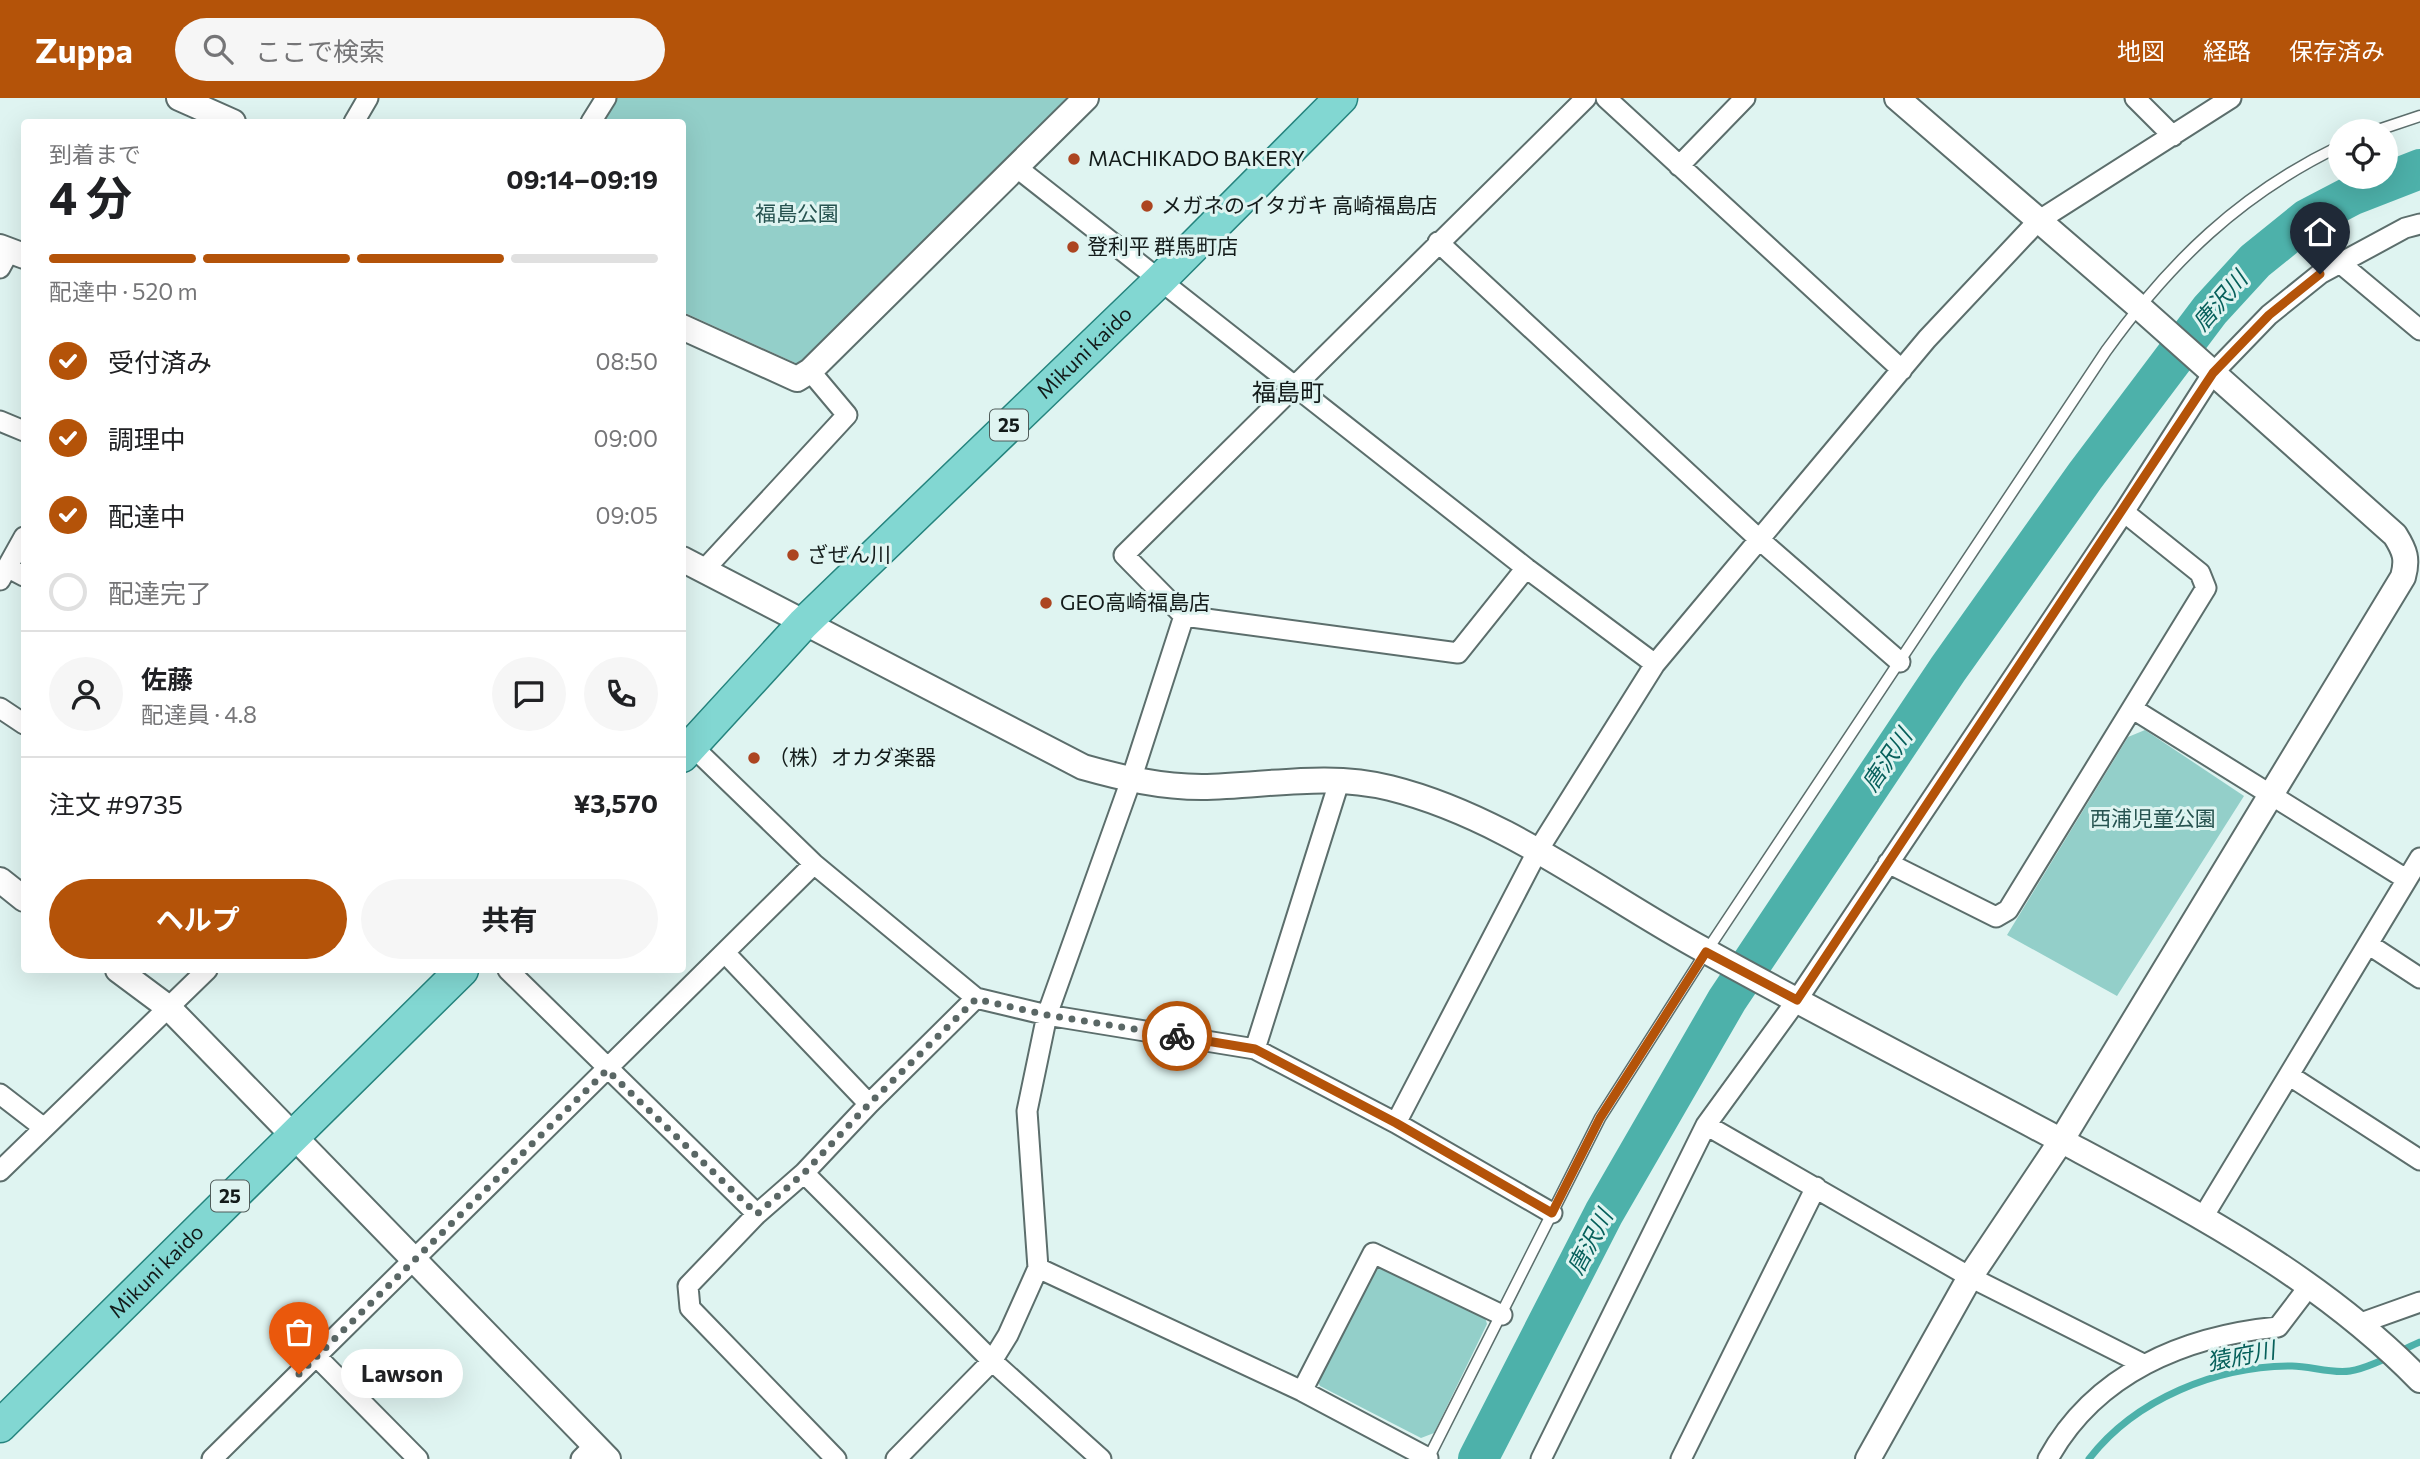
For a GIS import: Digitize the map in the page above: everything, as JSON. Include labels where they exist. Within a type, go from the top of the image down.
[{"type":"main road","name":"Mikuni kaido","points":[[687,751],[803,624],[1160,280],[1341,98]]},
{"type":"main road","name":"Mikuni kaido","points":[[0,1426],[459,973]]},
{"type":"street","points":[[178,98],[226,119]]},
{"type":"street","points":[[356,119],[368,98]]},
{"type":"street","points":[[593,119],[606,98]]},
{"type":"street","points":[[686,329],[797,379],[810,371],[1086,98]]},
{"type":"street","points":[[1526,568],[1458,653],[1184,616],[1124,555],[1438,242],[1587,98]]},
{"type":"street","points":[[1606,98],[1902,370]]},
{"type":"street","points":[[1679,166],[1745,98]]},
{"type":"street","points":[[1868,1459],[1970,1277],[2061,1141],[2413,557],[2395,535],[2144,311],[1897,98]]},
{"type":"street","points":[[2136,98],[2173,136]]},
{"type":"street","points":[[1396,1123],[1537,852],[1656,664],[1902,370],[1987,273],[2038,221],[2231,98]]},
{"type":"street","points":[[1016,167],[1526,568],[1656,664]]},
{"type":"street","points":[[1541,1459],[1706,1125],[1792,997],[1888,863],[2124,512],[2207,369],[2320,274],[2405,228],[2420,224]]},
{"type":"street","points":[[1438,242],[1761,541],[1900,662]]},
{"type":"street","points":[[2340,263],[2420,330]]},
{"type":"street","points":[[810,371],[847,415],[693,565],[1083,767],[1131,780],[1199,787],[1340,779],[1389,788],[1464,812],[1710,953],[2203,1217],[2310,1285],[2368,1329],[2416,1376]]},
{"type":"street","points":[[0,421],[21,430]]},
{"type":"street","points":[[1888,863],[1996,917],[2008,910],[2206,589],[2200,573],[2124,512]]},
{"type":"street","points":[[11,574],[21,546]]},
{"type":"street","points":[[896,1459],[992,1361],[1008,1335],[1038,1268],[1027,1111],[1047,1015],[1131,780],[1184,616]]},
{"type":"street","points":[[0,708],[21,722]]},
{"type":"street","points":[[2133,709],[2406,879]]},
{"type":"street","points":[[687,751],[814,864],[976,999],[1047,1015],[1255,1049],[1396,1123],[1552,1213]]},
{"type":"street","points":[[1255,1049],[1340,779]]},
{"type":"street","points":[[2203,1217],[2420,858]]},
{"type":"street","points":[[212,1459],[726,954],[814,864]]},
{"type":"street","points":[[0,880],[21,897]]},
{"type":"street","points":[[2368,944],[2420,978]]},
{"type":"street","points":[[726,954],[869,1104]]},
{"type":"street","points":[[122,973],[169,1008],[413,1259],[595,1455]]},
{"type":"street","points":[[0,1171],[204,973]]},
{"type":"street","points":[[512,973],[607,1070],[757,1214]]},
{"type":"street","points":[[836,1459],[690,1308],[688,1286],[757,1214],[804,1173],[869,1104],[976,999]]},
{"type":"street","points":[[2290,1076],[2420,1160]]},
{"type":"street","points":[[0,1094],[44,1128]]},
{"type":"street","points":[[1706,1125],[1970,1277],[2143,1364]]},
{"type":"street","points":[[804,1173],[992,1361],[1101,1459]]},
{"type":"street","points":[[1681,1459],[1816,1188]]},
{"type":"street","points":[[1302,1391],[1373,1253],[1502,1315]]},
{"type":"street","points":[[1038,1268],[1302,1391],[1428,1459]]},
{"type":"street","points":[[2048,1459],[2087,1406],[2143,1364],[2208,1337],[2278,1327],[2310,1285]]},
{"type":"street","points":[[2368,1329],[2420,1302]]},
{"type":"street","points":[[317,1357],[418,1459]]},
{"type":"lane","points":[[2398,123],[2420,116]]},
{"type":"lane","points":[[1428,1459],[1600,1118],[1900,662],[2144,311],[2199,241],[2228,215],[2278,180],[2328,153]]},
{"type":"green space","name":"福島公園","points":[[617,98],[1086,98],[800,365],[686,313],[686,119],[605,119]]},
{"type":"green space","name":"西浦児童公園","points":[[2145,730],[2244,796],[2117,996],[2007,935],[2128,737]]},
{"type":"green space","points":[[1379,1267],[1484,1314],[1487,1324],[1434,1433],[1421,1438],[1320,1386],[1317,1380],[1371,1270]]},
{"type":"waterway","name":"唐沢川","points":[[1478,1459],[1604,1213],[1727,1000],[1948,669],[2085,476],[2210,310],[2255,261],[2307,219],[2351,196],[2420,169]]},
{"type":"waterway","name":"猿府川","points":[[2089,1459],[2130,1419],[2154,1403],[2207,1380],[2235,1372],[2292,1366],[2350,1371],[2420,1342]]},
{"type":"way so far","points":[[299,1374],[607,1070],[757,1214],[804,1173],[869,1104],[976,999],[1047,1015],[1177,1036]]},
{"type":"place","name":"MACHIKADO BAKERY","points":[[1074,159]]},
{"type":"place","name":"メガネのイタガキ 高崎福島店","points":[[1147,206]]},
{"type":"place","name":"登利平 群馬町店","points":[[1073,247]]},
{"type":"place","name":"ざぜん川","points":[[793,555]]},
{"type":"place","name":"GEO高崎福島店","points":[[1046,603]]},
{"type":"place","name":"（株）オカダ楽器","points":[[754,758]]},
{"type":"place","name":"Lawson","points":[[299,1374]]},
{"type":"district","name":"福島町","points":[[1288,393]]},
{"type":"route","points":[[1177,1036],[1255,1049],[1396,1123],[1552,1213],[1600,1118],[1706,952],[1797,1000],[2124,512],[2213,373],[2269,315],[2320,274]]}]
